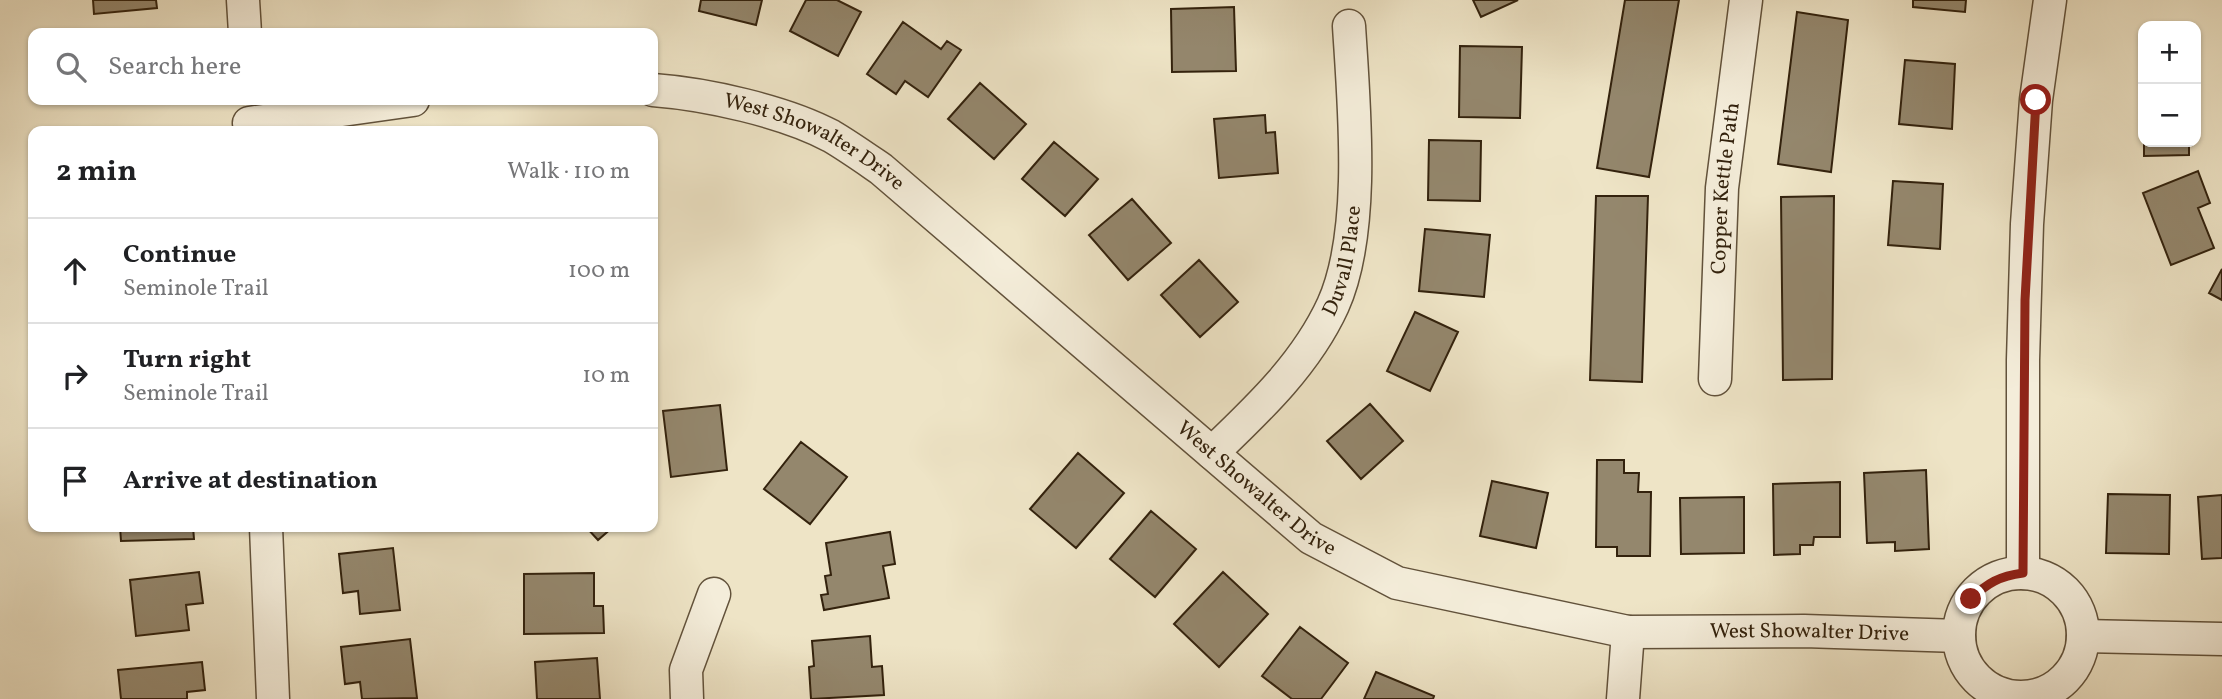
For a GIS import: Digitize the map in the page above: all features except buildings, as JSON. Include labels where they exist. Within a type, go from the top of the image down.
[{"type":"street","points":[[243,0],[245,28]]},
{"type":"street","name":"Copper Kettle Path","points":[[1715,379],[1722,188],[1746,0]]},
{"type":"street","points":[[2023,573],[2023,360],[2027,224],[2036,100],[2050,0]]},
{"type":"street","name":"Duvall Place","points":[[1212,453],[1300,361],[1333,305],[1346,263],[1352,215],[1354,104],[1349,26]]},
{"type":"street","name":"West Showalter Drive","points":[[658,91],[716,100],[779,116],[840,142],[881,169],[1311,538],[1396,583],[1628,632],[1804,631],[1959,636]]},
{"type":"street","points":[[249,118],[367,105]]},
{"type":"street","points":[[266,532],[273,699]]},
{"type":"street","points":[[2023,573],[2042,577],[2059,585],[2072,599],[2080,617],[2083,635],[2080,654],[2072,672],[2058,685],[2041,694],[2022,698],[1990,689],[1978,680],[1967,667],[1959,636],[1962,616],[1971,599],[1985,585],[2003,576],[2023,573]]},
{"type":"street","points":[[687,699],[686,670],[714,594]]},
{"type":"street","points":[[1623,699],[1628,632]]},
{"type":"street","points":[[2083,635],[2222,639]]},
{"type":"route","points":[[1971,599],[1985,585],[2003,576],[2023,573],[2023,360],[2027,224],[2036,100]]}]
